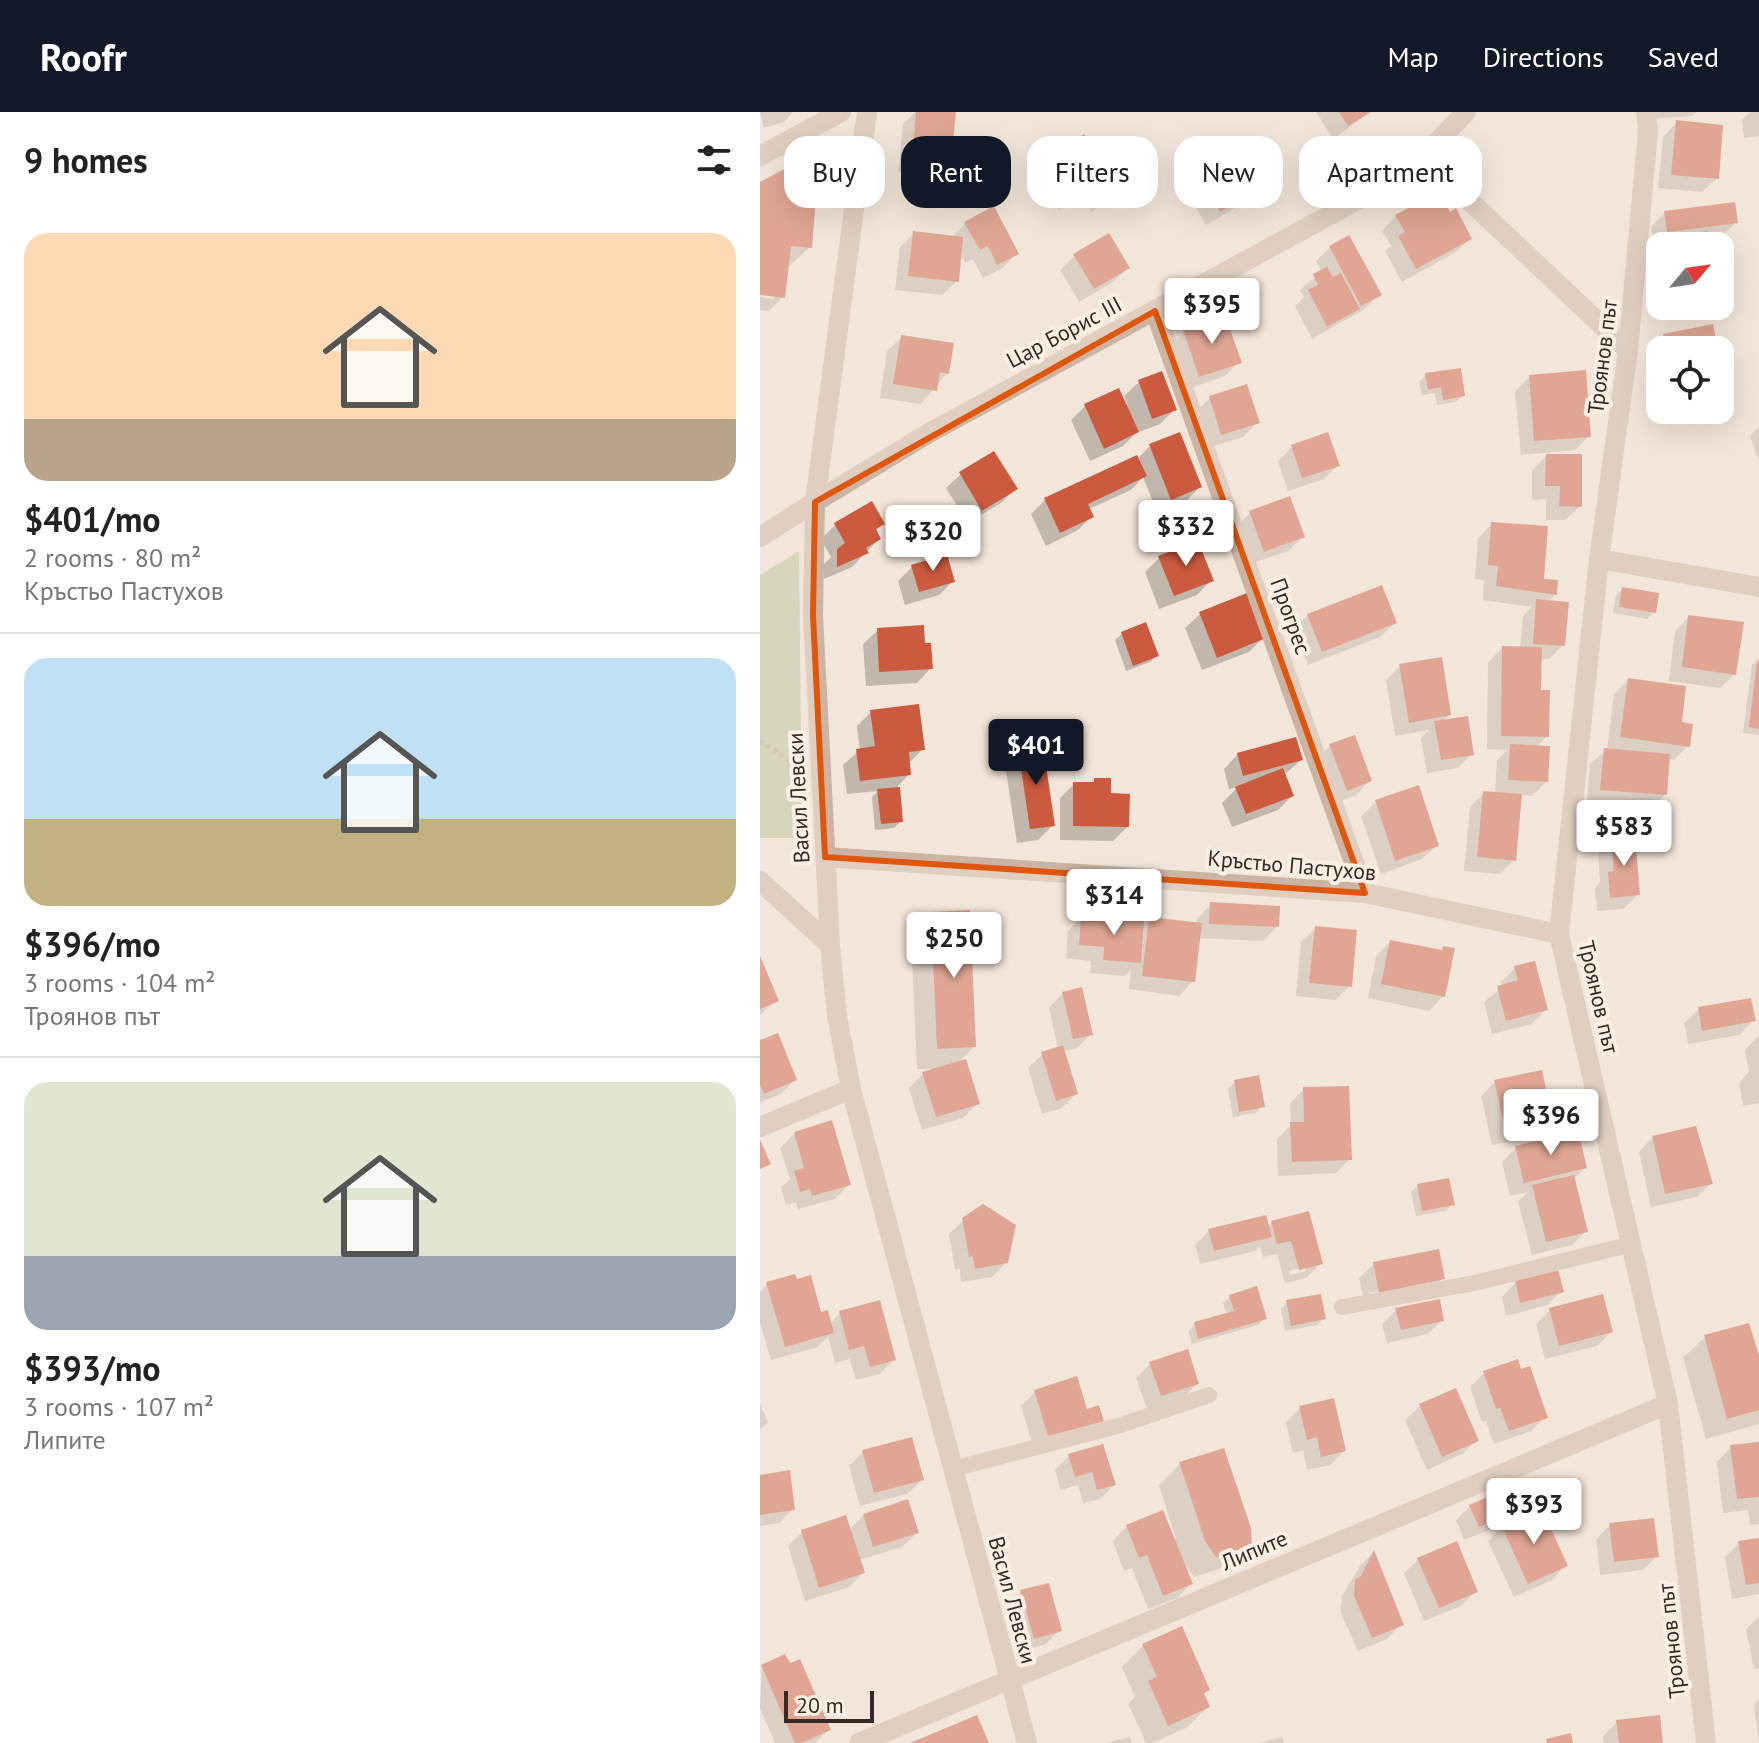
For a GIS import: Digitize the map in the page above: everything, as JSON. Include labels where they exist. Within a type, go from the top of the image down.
[{"type":"street","points":[[760,156],[841,112]]},
{"type":"street","name":"Васил Левски","points":[[867,112],[815,502],[813,615],[830,945],[837,1016],[851,1089],[1027,1743]]},
{"type":"street","name":"Цар Борис III","points":[[1443,136],[1466,112]]},
{"type":"street","name":"Троянов път","points":[[1646,112],[1648,131],[1628,350],[1599,559],[1559,934],[1668,1404],[1706,1743]]},
{"type":"street","name":"Цар Борис III","points":[[760,537],[929,433],[1343,208]]},
{"type":"street","points":[[1477,208],[1628,350]]},
{"type":"street","name":"Прогрес","points":[[1155,311],[1365,893]]},
{"type":"street","points":[[1599,559],[1759,587]]},
{"type":"street","name":"Кръстьо Пастухов","points":[[825,857],[1365,893],[1559,934]]},
{"type":"street","points":[[760,881],[830,945]]},
{"type":"street","points":[[760,1127],[851,1089]]},
{"type":"street","name":"Липите","points":[[859,1743],[1668,1404]]},
{"type":"lane","points":[[1342,1307],[1475,1283],[1632,1244]]},
{"type":"lane","points":[[953,1469],[1121,1425],[1209,1395]]},
{"type":"path","points":[[760,741],[789,763],[821,776]]},
{"type":"highlighted area","points":[[1155,311],[1365,893],[825,857],[813,615],[815,502]]},
{"type":"green space","points":[[799,551],[802,838],[760,838],[760,575]]},
{"type":"building","points":[[916,112],[956,112],[954,136],[914,136]]},
{"type":"building","points":[[1339,112],[1371,112],[1348,126]]},
{"type":"building","points":[[1676,120],[1723,125],[1719,179],[1671,175]]},
{"type":"building","points":[[784,169],[784,208],[815,208],[812,248],[791,246],[785,298],[760,295],[760,182]]},
{"type":"building","points":[[1735,202],[1738,223],[1667,232],[1664,211]]},
{"type":"building","points":[[995,208],[1019,254],[997,265],[988,246],[980,250],[964,222]]},
{"type":"building","points":[[1408,208],[1448,208],[1450,212],[1456,208],[1472,239],[1416,269],[1398,236],[1405,232],[1395,215]]},
{"type":"building","points":[[913,231],[963,237],[959,282],[908,276]]},
{"type":"building","points":[[1109,233],[1130,268],[1094,289],[1073,254]]},
{"type":"building","points":[[1349,235],[1382,295],[1361,306],[1329,246]]},
{"type":"building","points":[[1327,267],[1333,277],[1341,273],[1360,309],[1327,327],[1308,290],[1318,285],[1313,274]]},
{"type":"building","points":[[1225,315],[1242,363],[1199,377],[1183,330]]},
{"type":"building","points":[[1713,324],[1715,336],[1664,336]]},
{"type":"building","points":[[901,335],[954,343],[949,374],[940,372],[937,391],[893,384]]},
{"type":"building","points":[[1461,368],[1465,396],[1443,400],[1441,387],[1428,390],[1425,373]]},
{"type":"building","points":[[1586,370],[1591,437],[1534,441],[1529,375]]},
{"type":"building","points":[[1162,371],[1177,410],[1152,419],[1138,380]]},
{"type":"building","points":[[1247,384],[1260,423],[1221,435],[1209,396]]},
{"type":"building","points":[[1119,388],[1139,432],[1104,449],[1084,404]]},
{"type":"building","points":[[1180,432],[1202,487],[1171,500],[1149,444]]},
{"type":"building","points":[[1328,432],[1340,466],[1302,478],[1291,445]]},
{"type":"building","points":[[994,451],[1018,489],[982,511],[959,472]]},
{"type":"building","points":[[1546,454],[1582,454],[1582,507],[1559,506],[1560,486],[1545,486]]},
{"type":"building","points":[[1137,455],[1147,476],[1088,504],[1094,517],[1060,533],[1044,498]]},
{"type":"building","points":[[1290,496],[1305,537],[1264,552],[1249,511]]},
{"type":"building","points":[[872,501],[885,524],[876,529],[881,539],[866,548],[869,553],[837,567],[837,549],[845,543],[834,523]]},
{"type":"building","points":[[1491,522],[1548,526],[1544,579],[1558,580],[1557,595],[1496,586],[1498,566],[1488,565]]},
{"type":"building","points":[[1198,541],[1214,581],[1174,596],[1158,556]]},
{"type":"building","points":[[947,554],[955,582],[919,592],[911,565]]},
{"type":"building","points":[[1382,585],[1397,623],[1322,652],[1307,614]]},
{"type":"building","points":[[1622,587],[1659,593],[1656,613],[1619,607]]},
{"type":"building","points":[[1247,593],[1266,638],[1217,658],[1199,612]]},
{"type":"building","points":[[1536,599],[1569,602],[1565,646],[1533,644]]},
{"type":"building","points":[[1688,615],[1744,622],[1736,675],[1682,667]]},
{"type":"building","points":[[1146,622],[1159,656],[1133,666],[1121,632]]},
{"type":"building","points":[[924,625],[925,643],[931,643],[933,669],[879,672],[877,628]]},
{"type":"building","points":[[1502,646],[1542,647],[1541,690],[1550,690],[1549,737],[1501,736]]},
{"type":"building","points":[[1442,657],[1451,715],[1409,723],[1399,664]]},
{"type":"building","points":[[1759,661],[1759,729],[1749,727]]},
{"type":"building","points":[[1628,678],[1686,686],[1682,722],[1693,724],[1690,747],[1620,737]]},
{"type":"building","points":[[919,704],[925,750],[909,752],[911,775],[860,781],[856,749],[875,746],[870,710]]},
{"type":"building","points":[[1468,716],[1474,755],[1441,760],[1434,721]]},
{"type":"building","points":[[1355,735],[1372,781],[1347,791],[1329,744]]},
{"type":"building","points":[[1296,737],[1303,760],[1243,776],[1237,753]]},
{"type":"building","points":[[1510,744],[1550,746],[1548,782],[1508,780]]},
{"type":"building","points":[[1043,745],[1055,826],[1030,829],[1018,748]]},
{"type":"building","points":[[1604,748],[1670,754],[1667,795],[1600,790]]},
{"type":"building","points":[[1283,768],[1294,796],[1246,814],[1235,787]]},
{"type":"building","points":[[1094,778],[1111,778],[1111,793],[1130,794],[1129,827],[1073,826],[1073,782],[1094,782]]},
{"type":"building","points":[[1419,785],[1439,846],[1395,861],[1375,800]]},
{"type":"building","points":[[900,787],[903,822],[881,824],[877,789]]},
{"type":"building","points":[[1483,791],[1522,794],[1516,861],[1477,857]]},
{"type":"building","points":[[1635,835],[1640,895],[1610,898],[1608,872],[1614,871],[1611,838]]},
{"type":"building","points":[[1210,902],[1280,906],[1279,927],[1209,924]]},
{"type":"building","points":[[970,910],[976,1047],[937,1049],[931,912]]},
{"type":"building","points":[[1081,915],[1144,920],[1141,963],[1103,960],[1104,947],[1079,945]]},
{"type":"building","points":[[1149,917],[1202,923],[1195,982],[1142,976]]},
{"type":"building","points":[[1315,926],[1357,930],[1352,987],[1309,983]]},
{"type":"building","points":[[1390,940],[1442,950],[1443,946],[1455,948],[1445,997],[1381,984]]},
{"type":"building","points":[[760,956],[779,1001],[760,1009]]},
{"type":"building","points":[[1535,961],[1548,1010],[1506,1021],[1497,986],[1518,980],[1514,966]]},
{"type":"building","points":[[1082,987],[1093,1035],[1073,1039],[1062,992]]},
{"type":"building","points":[[1751,998],[1756,1021],[1702,1031],[1698,1007]]},
{"type":"building","points":[[778,1033],[797,1080],[764,1094],[760,1085],[760,1040]]},
{"type":"building","points":[[1063,1045],[1078,1094],[1056,1101],[1041,1052]]},
{"type":"building","points":[[966,1059],[980,1104],[936,1117],[922,1072]]},
{"type":"building","points":[[1542,1070],[1553,1122],[1506,1132],[1494,1080]]},
{"type":"building","points":[[1259,1075],[1265,1107],[1239,1112],[1234,1080]]},
{"type":"building","points":[[1349,1086],[1352,1160],[1292,1162],[1290,1122],[1304,1122],[1303,1087]]},
{"type":"building","points":[[832,1120],[851,1185],[812,1196],[810,1189],[800,1192],[794,1171],[804,1168],[794,1132]]},
{"type":"building","points":[[1696,1126],[1713,1184],[1665,1194],[1652,1136]]},
{"type":"building","points":[[1578,1131],[1587,1168],[1524,1183],[1515,1146]]},
{"type":"building","points":[[760,1140],[771,1164],[760,1169]]},
{"type":"building","points":[[1574,1175],[1588,1232],[1546,1242],[1532,1185]]},
{"type":"building","points":[[1449,1178],[1455,1205],[1422,1211],[1417,1184]]},
{"type":"building","points":[[983,1204],[1016,1225],[1008,1263],[975,1269],[973,1256],[969,1257],[962,1218]]},
{"type":"building","points":[[1309,1211],[1323,1264],[1299,1270],[1291,1241],[1277,1244],[1271,1221]]},
{"type":"building","points":[[1266,1215],[1272,1237],[1214,1251],[1208,1229]]},
{"type":"building","points":[[1439,1249],[1445,1279],[1379,1293],[1373,1262]]},
{"type":"building","points":[[1558,1269],[1564,1292],[1520,1303],[1515,1280]]},
{"type":"building","points":[[795,1274],[797,1279],[811,1275],[821,1312],[828,1310],[834,1333],[785,1347],[766,1282]]},
{"type":"building","points":[[1257,1286],[1267,1319],[1198,1339],[1194,1322],[1234,1311],[1229,1295]]},
{"type":"building","points":[[1321,1294],[1326,1319],[1291,1326],[1286,1300]]},
{"type":"building","points":[[1603,1294],[1613,1332],[1559,1346],[1549,1308]]},
{"type":"building","points":[[1440,1299],[1444,1321],[1401,1330],[1395,1308]]},
{"type":"building","points":[[880,1300],[896,1360],[870,1367],[864,1346],[849,1350],[839,1311]]},
{"type":"building","points":[[1749,1323],[1759,1355],[1759,1410],[1727,1419],[1704,1335]]},
{"type":"building","points":[[1188,1349],[1199,1384],[1161,1396],[1149,1362]]},
{"type":"building","points":[[1518,1359],[1521,1369],[1530,1366],[1548,1418],[1509,1431],[1500,1408],[1496,1409],[1483,1371]]},
{"type":"building","points":[[1077,1376],[1087,1409],[1099,1405],[1105,1425],[1050,1442],[1034,1390]]},
{"type":"building","points":[[1456,1388],[1479,1441],[1442,1457],[1419,1404]]},
{"type":"building","points":[[1334,1398],[1346,1451],[1321,1457],[1317,1437],[1307,1440],[1299,1406]]},
{"type":"building","points":[[912,1437],[924,1480],[874,1493],[862,1450]]},
{"type":"building","points":[[1759,1442],[1759,1497],[1737,1499],[1730,1445]]},
{"type":"building","points":[[1103,1444],[1116,1485],[1097,1490],[1092,1472],[1075,1477],[1068,1454]]},
{"type":"building","points":[[1224,1448],[1251,1528],[1252,1546],[1216,1557],[1205,1541],[1179,1462]]},
{"type":"building","points":[[790,1470],[795,1510],[760,1515],[760,1475]]},
{"type":"building","points":[[1535,1477],[1544,1500],[1479,1527],[1469,1505]]},
{"type":"building","points":[[908,1499],[919,1533],[873,1547],[863,1514]]},
{"type":"building","points":[[1541,1507],[1568,1566],[1528,1584],[1501,1525]]},
{"type":"building","points":[[1163,1510],[1193,1584],[1163,1596],[1147,1555],[1139,1558],[1126,1525]]},
{"type":"building","points":[[846,1515],[865,1573],[819,1588],[801,1530]]},
{"type":"building","points":[[1654,1518],[1659,1557],[1614,1562],[1609,1523]]},
{"type":"building","points":[[1759,1538],[1759,1583],[1746,1585],[1738,1541]]},
{"type":"building","points":[[1457,1541],[1478,1592],[1439,1608],[1417,1558]]},
{"type":"building","points":[[1374,1550],[1404,1625],[1372,1638],[1354,1596],[1355,1580],[1361,1576]]},
{"type":"building","points":[[1049,1583],[1062,1631],[1034,1639],[1020,1590]]},
{"type":"building","points":[[1182,1626],[1210,1690],[1204,1693],[1210,1707],[1168,1726],[1148,1681],[1157,1677],[1142,1644]]},
{"type":"building","points":[[785,1654],[790,1663],[800,1659],[831,1730],[801,1743],[795,1743],[761,1665]]},
{"type":"building","points":[[977,1715],[989,1743],[910,1743]]},
{"type":"building","points":[[1660,1715],[1663,1743],[1619,1743],[1616,1720]]},
{"type":"building","points":[[1571,1733],[1573,1743],[1547,1743],[1546,1739]]}]
